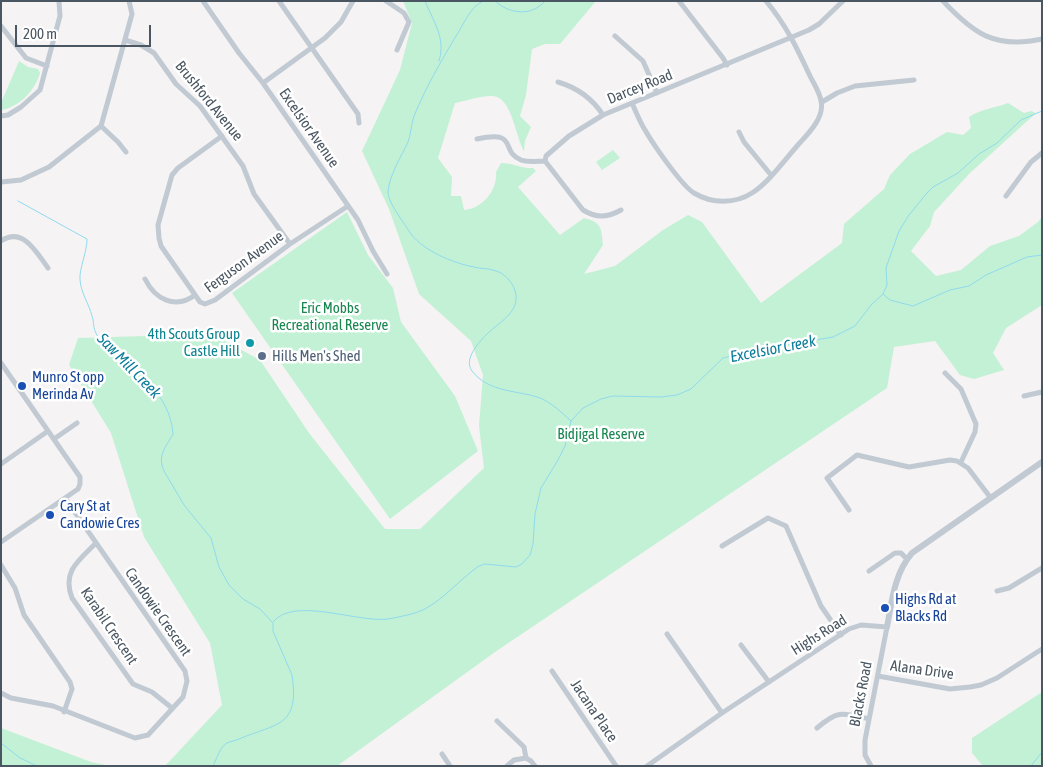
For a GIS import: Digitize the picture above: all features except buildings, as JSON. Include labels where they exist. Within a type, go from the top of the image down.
[{"type":"street","points":[[1,116],[8,115],[33,98],[40,90],[60,16],[60,1]]},
{"type":"street","points":[[1,182],[21,180],[49,167],[101,126],[132,14],[129,1]]},
{"type":"street","name":"Excelsior Avenue","points":[[203,1],[239,53],[263,83],[358,220],[387,274]]},
{"type":"street","points":[[279,1],[358,114],[359,123]]},
{"type":"street","points":[[263,83],[312,49],[341,22],[353,1]]},
{"type":"street","points":[[386,1],[404,12],[409,22],[397,50]]},
{"type":"street","points":[[679,1],[727,65]]},
{"type":"street","points":[[632,103],[645,130],[684,184],[694,193],[718,201],[736,200],[755,192],[812,128],[819,116],[822,102],[792,37],[781,19],[766,1]]},
{"type":"street","points":[[944,1],[964,23],[986,36],[1014,42],[1042,39]]},
{"type":"street","name":"Darcey Road","points":[[545,161],[549,152],[569,136],[603,115],[792,37],[819,24],[840,2]]},
{"type":"street","points":[[1,26],[26,58],[47,66]]},
{"type":"street","points":[[616,36],[643,61],[656,93]]},
{"type":"street","name":"Brushford Avenue","points":[[125,40],[141,44],[154,53],[176,84],[200,106],[243,166],[254,194],[290,244]]},
{"type":"street","points":[[822,102],[855,86],[914,80]]},
{"type":"street","points":[[558,82],[575,88],[582,93],[596,104],[603,115]]},
{"type":"street","points":[[101,126],[126,152]]},
{"type":"street","points":[[739,132],[744,142],[771,175]]},
{"type":"street","name":"Ferguson Avenue","points":[[222,136],[175,171],[169,181],[158,225],[158,238],[161,246],[200,302],[210,303],[290,244],[348,206]]},
{"type":"street","points":[[476,139],[497,136],[508,143],[514,156],[520,160],[528,162],[545,161],[582,210],[589,214],[602,217],[621,210]]},
{"type":"street","points":[[1006,196],[1031,162],[1042,153]]},
{"type":"street","points":[[1,241],[6,237],[16,236],[23,238],[34,248],[48,268]]},
{"type":"street","points":[[144,279],[152,291],[165,300],[182,301],[189,300],[195,296]]},
{"type":"street","points":[[1,363],[80,479],[78,488],[1,542]]},
{"type":"street","points":[[945,373],[961,389],[976,424],[975,432],[961,462]]},
{"type":"street","points":[[1024,396],[1042,392]]},
{"type":"street","points":[[54,439],[77,423]]},
{"type":"street","points":[[1,464],[48,431]]},
{"type":"street","points":[[848,510],[827,478],[857,455],[909,467],[950,460],[961,462],[972,472],[990,497]]},
{"type":"street","points":[[887,627],[896,581],[907,559],[920,546],[1042,462]]},
{"type":"street","name":"Candowie Crescent","points":[[1,693],[11,698],[44,704],[135,738],[148,735],[183,697],[187,681],[185,671],[65,498]]},
{"type":"street","points":[[722,546],[768,518],[786,526],[821,606],[841,635]]},
{"type":"street","name":"Karabil Crescent","points":[[96,544],[80,558],[69,573],[68,588],[72,598],[133,684],[152,692],[172,708]]},
{"type":"street","points":[[870,571],[895,553],[900,553],[907,559]]},
{"type":"street","points":[[1,565],[15,588],[24,615],[70,682],[72,689],[64,712]]},
{"type":"street","points":[[997,591],[1009,588],[1042,568]]},
{"type":"street","name":"Highs Road","points":[[647,766],[722,713],[849,629],[860,625],[887,627]]},
{"type":"street","name":"Blacks Road","points":[[871,766],[864,750],[887,627]]},
{"type":"street","points":[[667,634],[722,713]]},
{"type":"street","points":[[741,645],[769,682]]},
{"type":"street","name":"Alana Drive","points":[[878,676],[950,689],[970,687],[981,685],[997,678],[1042,649]]},
{"type":"street","name":"Jacana Place","points":[[552,671],[616,766]]},
{"type":"street","points":[[817,728],[832,716],[843,713],[870,719]]},
{"type":"street","points":[[497,721],[524,747],[526,758]]},
{"type":"street","points":[[442,754],[450,766]]},
{"type":"street","points":[[507,766],[514,760],[526,758],[532,761],[534,766]]},
{"type":"green space","name":"Bidjigal Reserve","points":[[403,1],[596,1],[560,44],[545,44],[532,49],[526,95],[520,116],[531,127],[525,141],[524,151],[506,106],[497,97],[488,96],[455,103],[438,158],[452,177],[451,196],[461,196],[464,210],[477,206],[492,192],[496,172],[501,163],[533,168],[536,171],[518,187],[560,235],[584,218],[600,227],[603,245],[584,274],[615,266],[663,230],[688,215],[702,222],[761,303],[842,243],[844,224],[884,189],[890,175],[910,154],[947,132],[963,135],[971,128],[969,117],[983,110],[1008,103],[1024,113],[1031,111],[1036,113],[970,173],[934,212],[930,226],[911,251],[936,276],[961,270],[990,246],[1019,236],[1042,217],[1042,305],[1006,328],[993,353],[1004,370],[974,379],[960,375],[935,341],[894,347],[887,388],[495,652],[337,766],[165,766],[222,705],[210,643],[144,537],[111,433],[69,365],[78,338],[212,334],[260,360],[309,433],[385,529],[420,529],[484,468],[479,426],[483,375],[471,341],[419,294],[389,209],[362,151],[400,70],[412,23]]},
{"type":"green space","points":[[19,61],[28,67],[38,69],[40,73],[38,79],[26,97],[14,105],[1,110],[1,103]]},
{"type":"green space","points":[[613,150],[620,158],[602,170],[596,162]]},
{"type":"green space","name":"Eric Mobbs Recreational Reserve","points":[[347,212],[368,255],[393,288],[401,322],[455,396],[478,451],[390,519],[232,293]]},
{"type":"green space","points":[[1042,692],[1042,766],[983,766],[972,753],[972,738]]},
{"type":"green space","points":[[1,728],[91,762],[110,766],[1,766]]},
{"type":"waterway","points":[[425,1],[440,38],[441,53],[439,61]]},
{"type":"waterway","points":[[483,1],[474,7],[468,16],[423,95],[414,116],[408,142],[391,178],[388,196],[411,234],[423,246],[457,263],[499,272],[507,278],[514,288],[516,303],[513,309],[484,337],[473,351],[469,361],[472,371],[479,378],[495,387],[544,400],[571,421]]},
{"type":"waterway","points":[[495,1],[507,9],[520,12],[534,10],[545,1]]},
{"type":"waterway","points":[[883,294],[887,285],[886,268],[899,231],[927,193],[933,187],[958,173],[979,154],[997,143],[1021,120],[1042,111]]},
{"type":"waterway","name":"Saw Mill Creek","points":[[18,201],[87,239],[80,280],[97,336],[107,348],[142,376],[163,402],[168,412],[173,434],[165,447],[161,460],[164,471],[184,505],[211,538],[219,567],[229,585],[243,599],[260,609],[272,622]]},
{"type":"waterway","name":"Excelsior Creek","points":[[213,766],[227,743],[275,725],[289,714],[294,692],[292,675],[273,631],[273,622],[283,615],[295,611],[310,611],[360,618],[388,619],[412,614],[432,605],[479,566],[485,564],[516,567],[522,564],[530,555],[533,544],[535,514],[541,488],[565,446],[571,421],[583,408],[601,399],[613,396],[661,397],[677,395],[691,389],[723,358],[833,337],[855,326],[871,305],[883,294],[890,300],[913,306],[950,290],[969,286],[986,275],[1027,257],[1042,255]]},
{"type":"waterway","points":[[1,743],[20,758],[37,766]]},
{"type":"waterway","points":[[1031,766],[1042,752]]},
{"type":"place","name":"4th Scouts Group Castle Hill","points":[[250,343]]},
{"type":"place","name":"Hills Men's Shed","points":[[262,356]]},
{"type":"place","name":"Munro St opp Merinda Av","points":[[22,386]]},
{"type":"place","name":"Cary St at Candowie Cres","points":[[50,515]]},
{"type":"place","name":"Highs Rd at Blacks Rd","points":[[885,608]]}]
